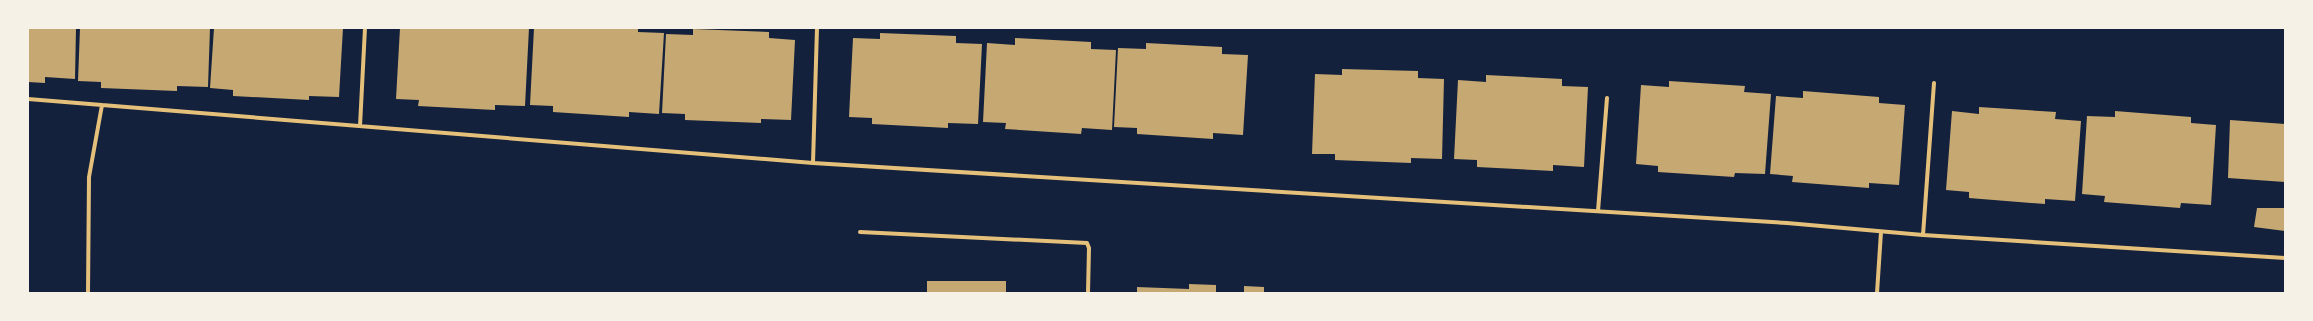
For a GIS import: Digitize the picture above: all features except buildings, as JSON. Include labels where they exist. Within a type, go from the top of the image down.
[{"type":"street","points":[[360,126],[365,28]]},
{"type":"street","points":[[813,164],[817,28]]},
{"type":"street","points":[[1923,235],[1934,83]]},
{"type":"street","points":[[1598,211],[1607,98]]},
{"type":"street","points":[[28,99],[813,164],[1787,223],[1923,235],[2285,258]]},
{"type":"street","points":[[88,293],[89,177],[102,105]]},
{"type":"street","points":[[860,232],[1087,243],[1089,248],[1088,293]]},
{"type":"street","points":[[1877,293],[1881,232]]}]
